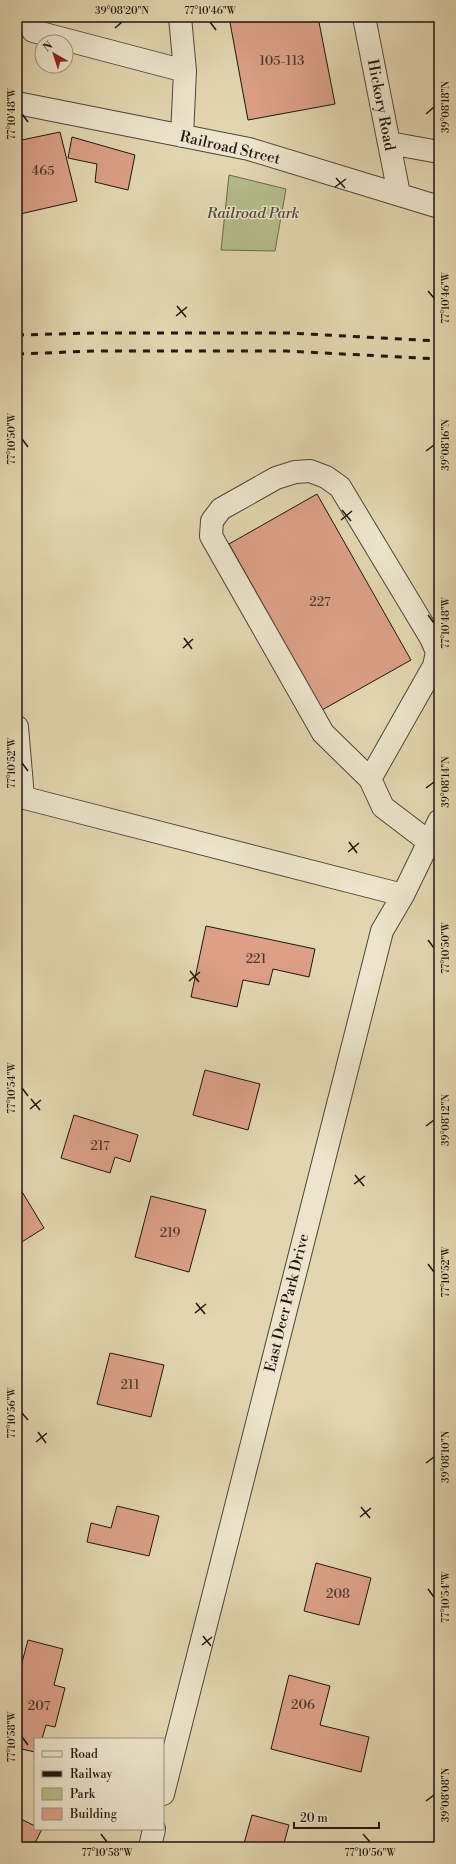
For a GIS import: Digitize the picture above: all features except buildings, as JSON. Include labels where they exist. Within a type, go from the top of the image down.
[{"type":"street","points":[[33,17],[33,31],[184,71]]},
{"type":"street","points":[[180,17],[184,71],[182,136]]},
{"type":"street","name":"Hickory Road","points":[[364,17],[399,194]]},
{"type":"street","name":"Railroad Street","points":[[17,103],[249,149],[439,207]]},
{"type":"street","points":[[389,143],[439,152]]},
{"type":"street","points":[[370,779],[434,666],[437,652],[431,638],[340,487],[326,477],[310,471],[295,472],[276,478],[221,509],[212,521],[211,536],[323,733],[370,779],[383,807],[434,844]]},
{"type":"street","points":[[17,727],[20,796],[403,895]]},
{"type":"street","name":"East Deer Park Drive","points":[[164,1790],[382,931],[434,844],[439,821]]},
{"type":"street","points":[[150,1847],[154,1830]]},
{"type":"green space","name":"Railroad Park","points":[[229,175],[286,189],[275,251],[221,250]]},
{"type":"railway","points":[[17,335],[94,333],[289,333],[439,341]]},
{"type":"railway","points":[[17,354],[95,351],[286,351],[439,359]]}]
